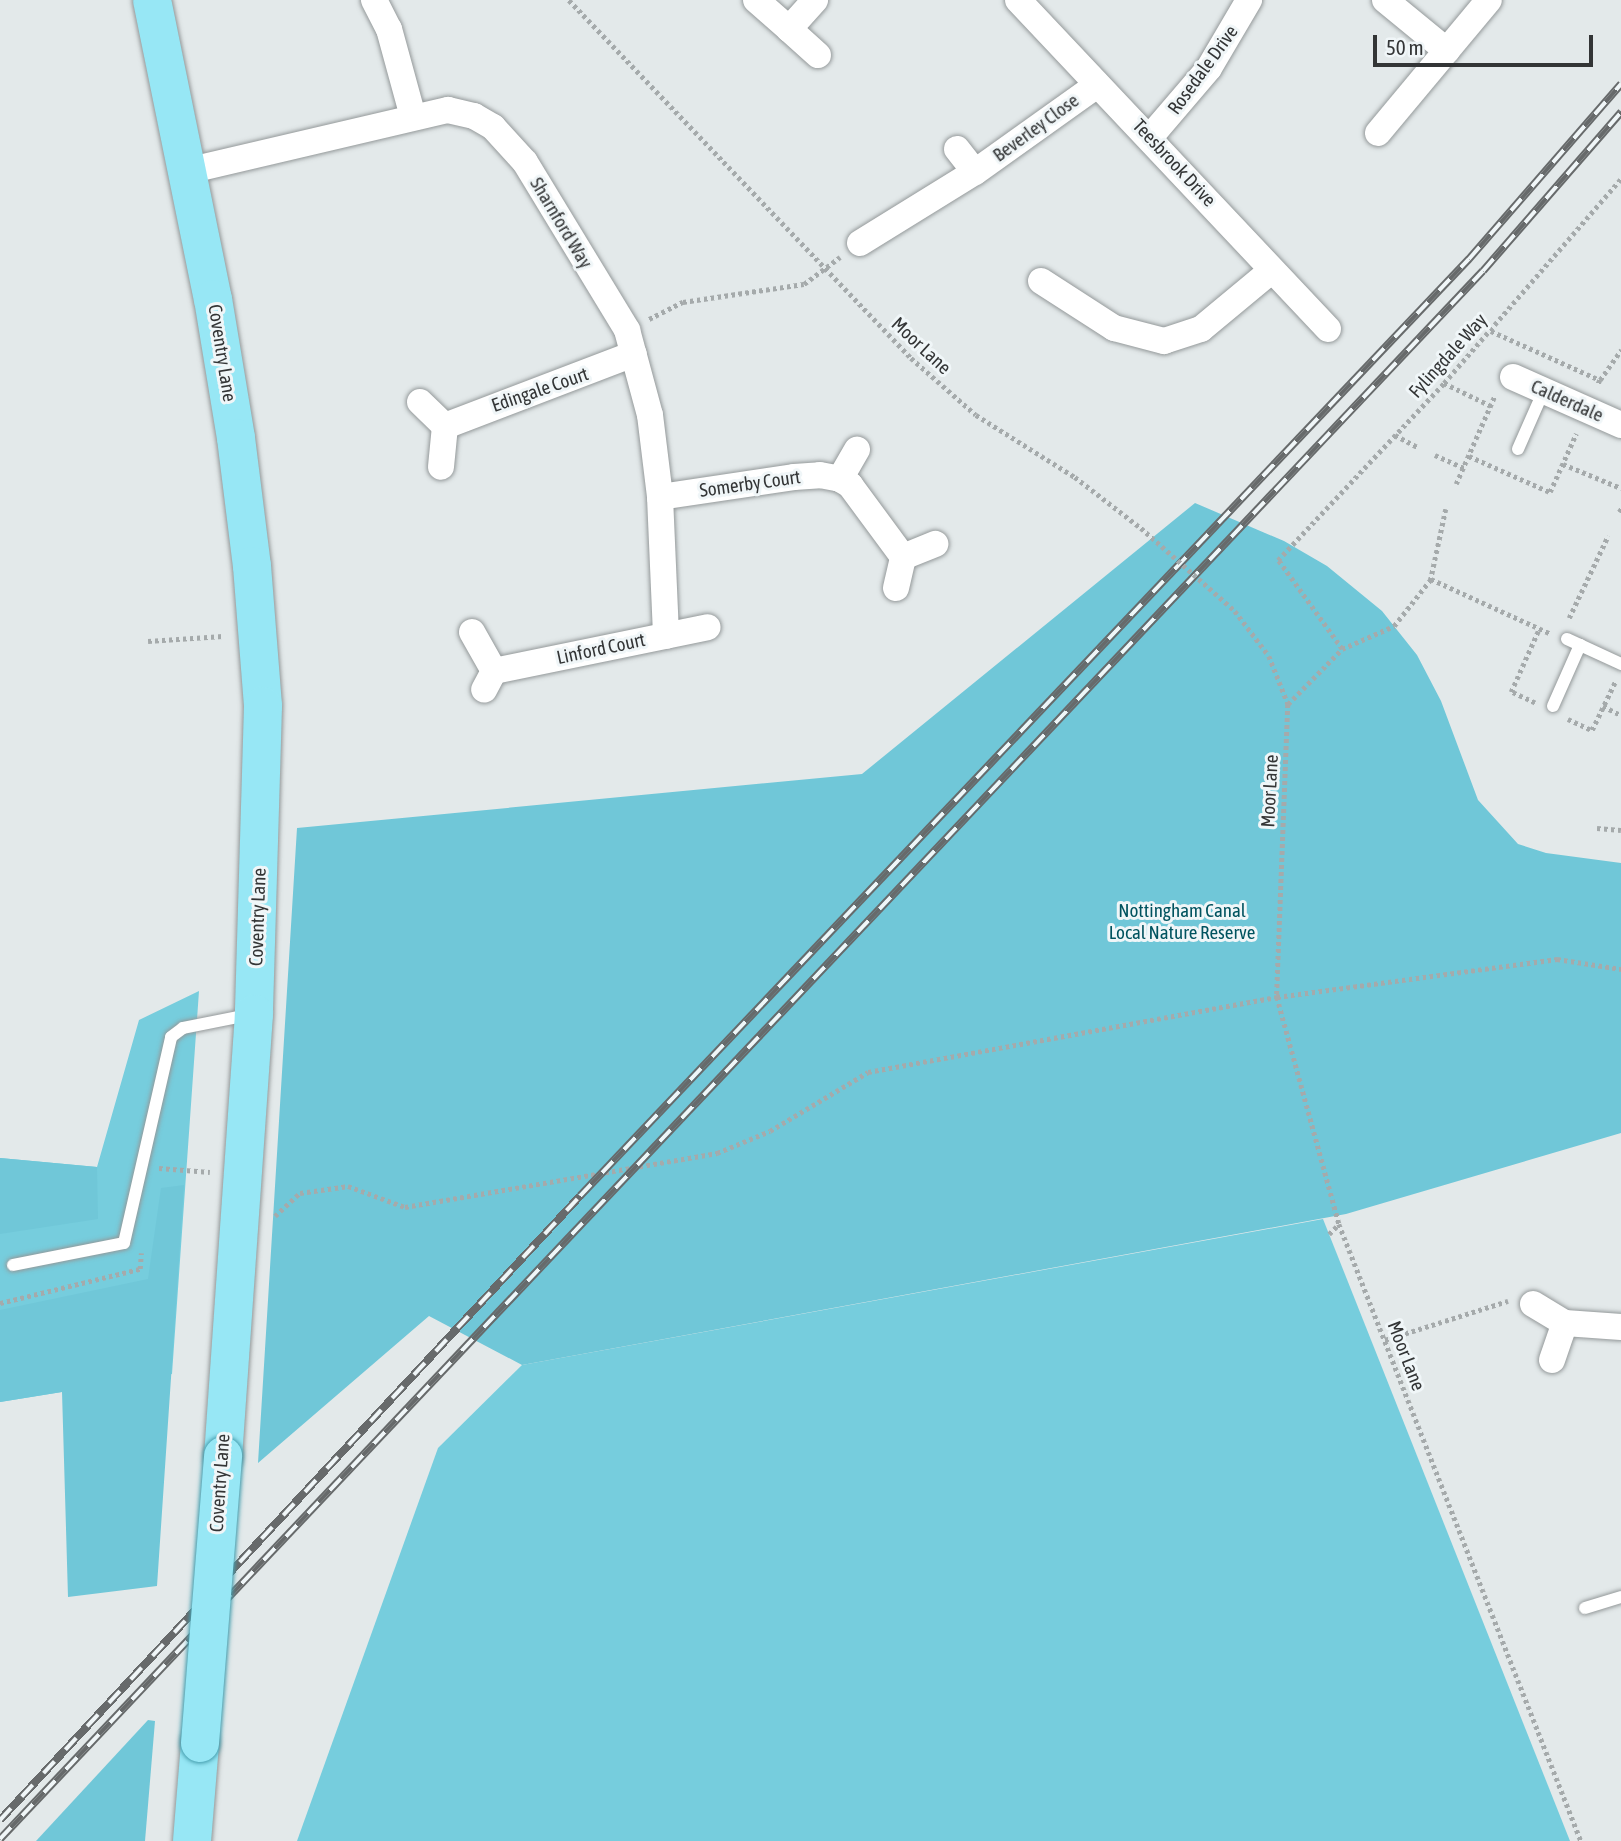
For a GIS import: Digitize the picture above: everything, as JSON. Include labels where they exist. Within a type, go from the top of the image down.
[{"type":"main road","name":"Coventry Lane","points":[[152,0],[187,171],[236,438],[263,706],[254,1014],[223,1456],[192,1841]]},
{"type":"street","points":[[374,0],[389,29],[413,117]]},
{"type":"street","points":[[756,0],[818,55]]},
{"type":"street","points":[[789,29],[815,0]]},
{"type":"street","name":"Teesbrook Drive","points":[[1018,0],[1097,85],[1151,136],[1328,329]]},
{"type":"street","name":"Rosedale Drive","points":[[1151,136],[1209,68],[1249,0]]},
{"type":"street","points":[[1385,0],[1447,51]]},
{"type":"street","points":[[1378,133],[1489,0]]},
{"type":"street","name":"Beverley Close","points":[[860,243],[975,172],[1097,85]]},
{"type":"street","name":"Sharnford Way","points":[[187,171],[293,150],[448,110],[474,116],[493,127],[525,162],[631,342],[650,415],[660,497],[666,636]]},
{"type":"street","name":"Beverley Close","points":[[957,149],[975,172]]},
{"type":"street","points":[[1041,281],[1114,328],[1164,341],[1201,329],[1272,270]]},
{"type":"street","name":"Edingale Court","points":[[445,426],[631,342]]},
{"type":"street","name":"Calderdale","points":[[1506,380],[1544,390],[1621,425]]},
{"type":"street","points":[[420,402],[445,426],[441,467]]},
{"type":"street","points":[[857,450],[840,480],[850,485],[903,557],[896,588]]},
{"type":"street","name":"Somerby Court","points":[[660,497],[794,477],[820,475],[840,480]]},
{"type":"street","points":[[903,557],[936,544]]},
{"type":"street","name":"Linford Court","points":[[472,632],[489,681],[708,627]]},
{"type":"street","points":[[1533,1304],[1565,1323],[1621,1327]]},
{"type":"street","points":[[1552,1360],[1565,1323]]},
{"type":"lane","points":[[1518,449],[1544,390]]},
{"type":"lane","points":[[1563,639],[1621,666]]},
{"type":"lane","points":[[1553,706],[1580,645]]},
{"type":"lane","points":[[13,1265],[124,1243],[171,1037],[183,1028],[254,1014]]},
{"type":"lane","points":[[1585,1608],[1621,1597]]},
{"type":"path","name":"Moor Lane","points":[[569,0],[911,358],[976,415],[1075,477],[1141,528],[1235,611],[1269,656],[1288,704],[1278,997],[1339,1224],[1581,1841]]},
{"type":"path","name":"Fylingdale Way","points":[[1342,649],[1278,560],[1444,383],[1621,179]]},
{"type":"path","points":[[631,342],[683,302],[804,284],[824,268]]},
{"type":"path","points":[[1600,380],[1621,350]]},
{"type":"path","points":[[1456,484],[1490,406],[1506,380]]},
{"type":"path","points":[[1444,383],[1490,406]]},
{"type":"path","points":[[1395,435],[1419,447]]},
{"type":"path","points":[[1435,454],[1464,468]]},
{"type":"path","points":[[1563,464],[1621,488]]},
{"type":"path","points":[[1288,704],[1342,649],[1394,626],[1431,579],[1446,509]]},
{"type":"path","points":[[1431,579],[1563,639],[1608,537]]},
{"type":"path","points":[[148,641],[257,632]]},
{"type":"path","points":[[1592,730],[1621,666]]},
{"type":"path","points":[[1603,706],[1621,715]]},
{"type":"path","points":[[1597,828],[1621,830]]},
{"type":"path","points":[[268,1217],[300,1193],[312,1191],[348,1186],[405,1207],[717,1153],[770,1131],[868,1072],[1278,997],[1557,959],[1621,968]]},
{"type":"path","points":[[170,1169],[212,1172]]},
{"type":"path","points":[[1329,1234],[1339,1224]]},
{"type":"path","points":[[1385,1340],[1516,1299],[1533,1304]]},
{"type":"shaded area","points":[[199,991],[172,1374],[0,1402],[0,1158],[97,1167],[139,1020]]},
{"type":"shaded area","points":[[1323,1219],[1570,1841],[297,1841],[438,1448],[522,1365]]},
{"type":"green space","name":"Nottingham Canal Local Nature Reserve","points":[[1195,503],[1284,541],[1327,566],[1382,611],[1417,655],[1441,701],[1478,800],[1518,844],[1546,853],[1621,863],[1621,1133],[1346,1214],[522,1365],[429,1316],[258,1463],[297,828],[862,774]]},
{"type":"green space","points":[[0,1158],[97,1167],[98,1219],[0,1234]]},
{"type":"green space","points":[[184,1185],[157,1586],[68,1597],[62,1392],[0,1402],[0,1310],[148,1279],[161,1188]]},
{"type":"green space","points":[[148,1720],[155,1721],[145,1841],[36,1841]]},
{"type":"railway","points":[[0,1820],[580,1196],[1469,259],[1621,84]]},
{"type":"railway","points":[[0,1839],[1483,271],[1621,112]]}]
